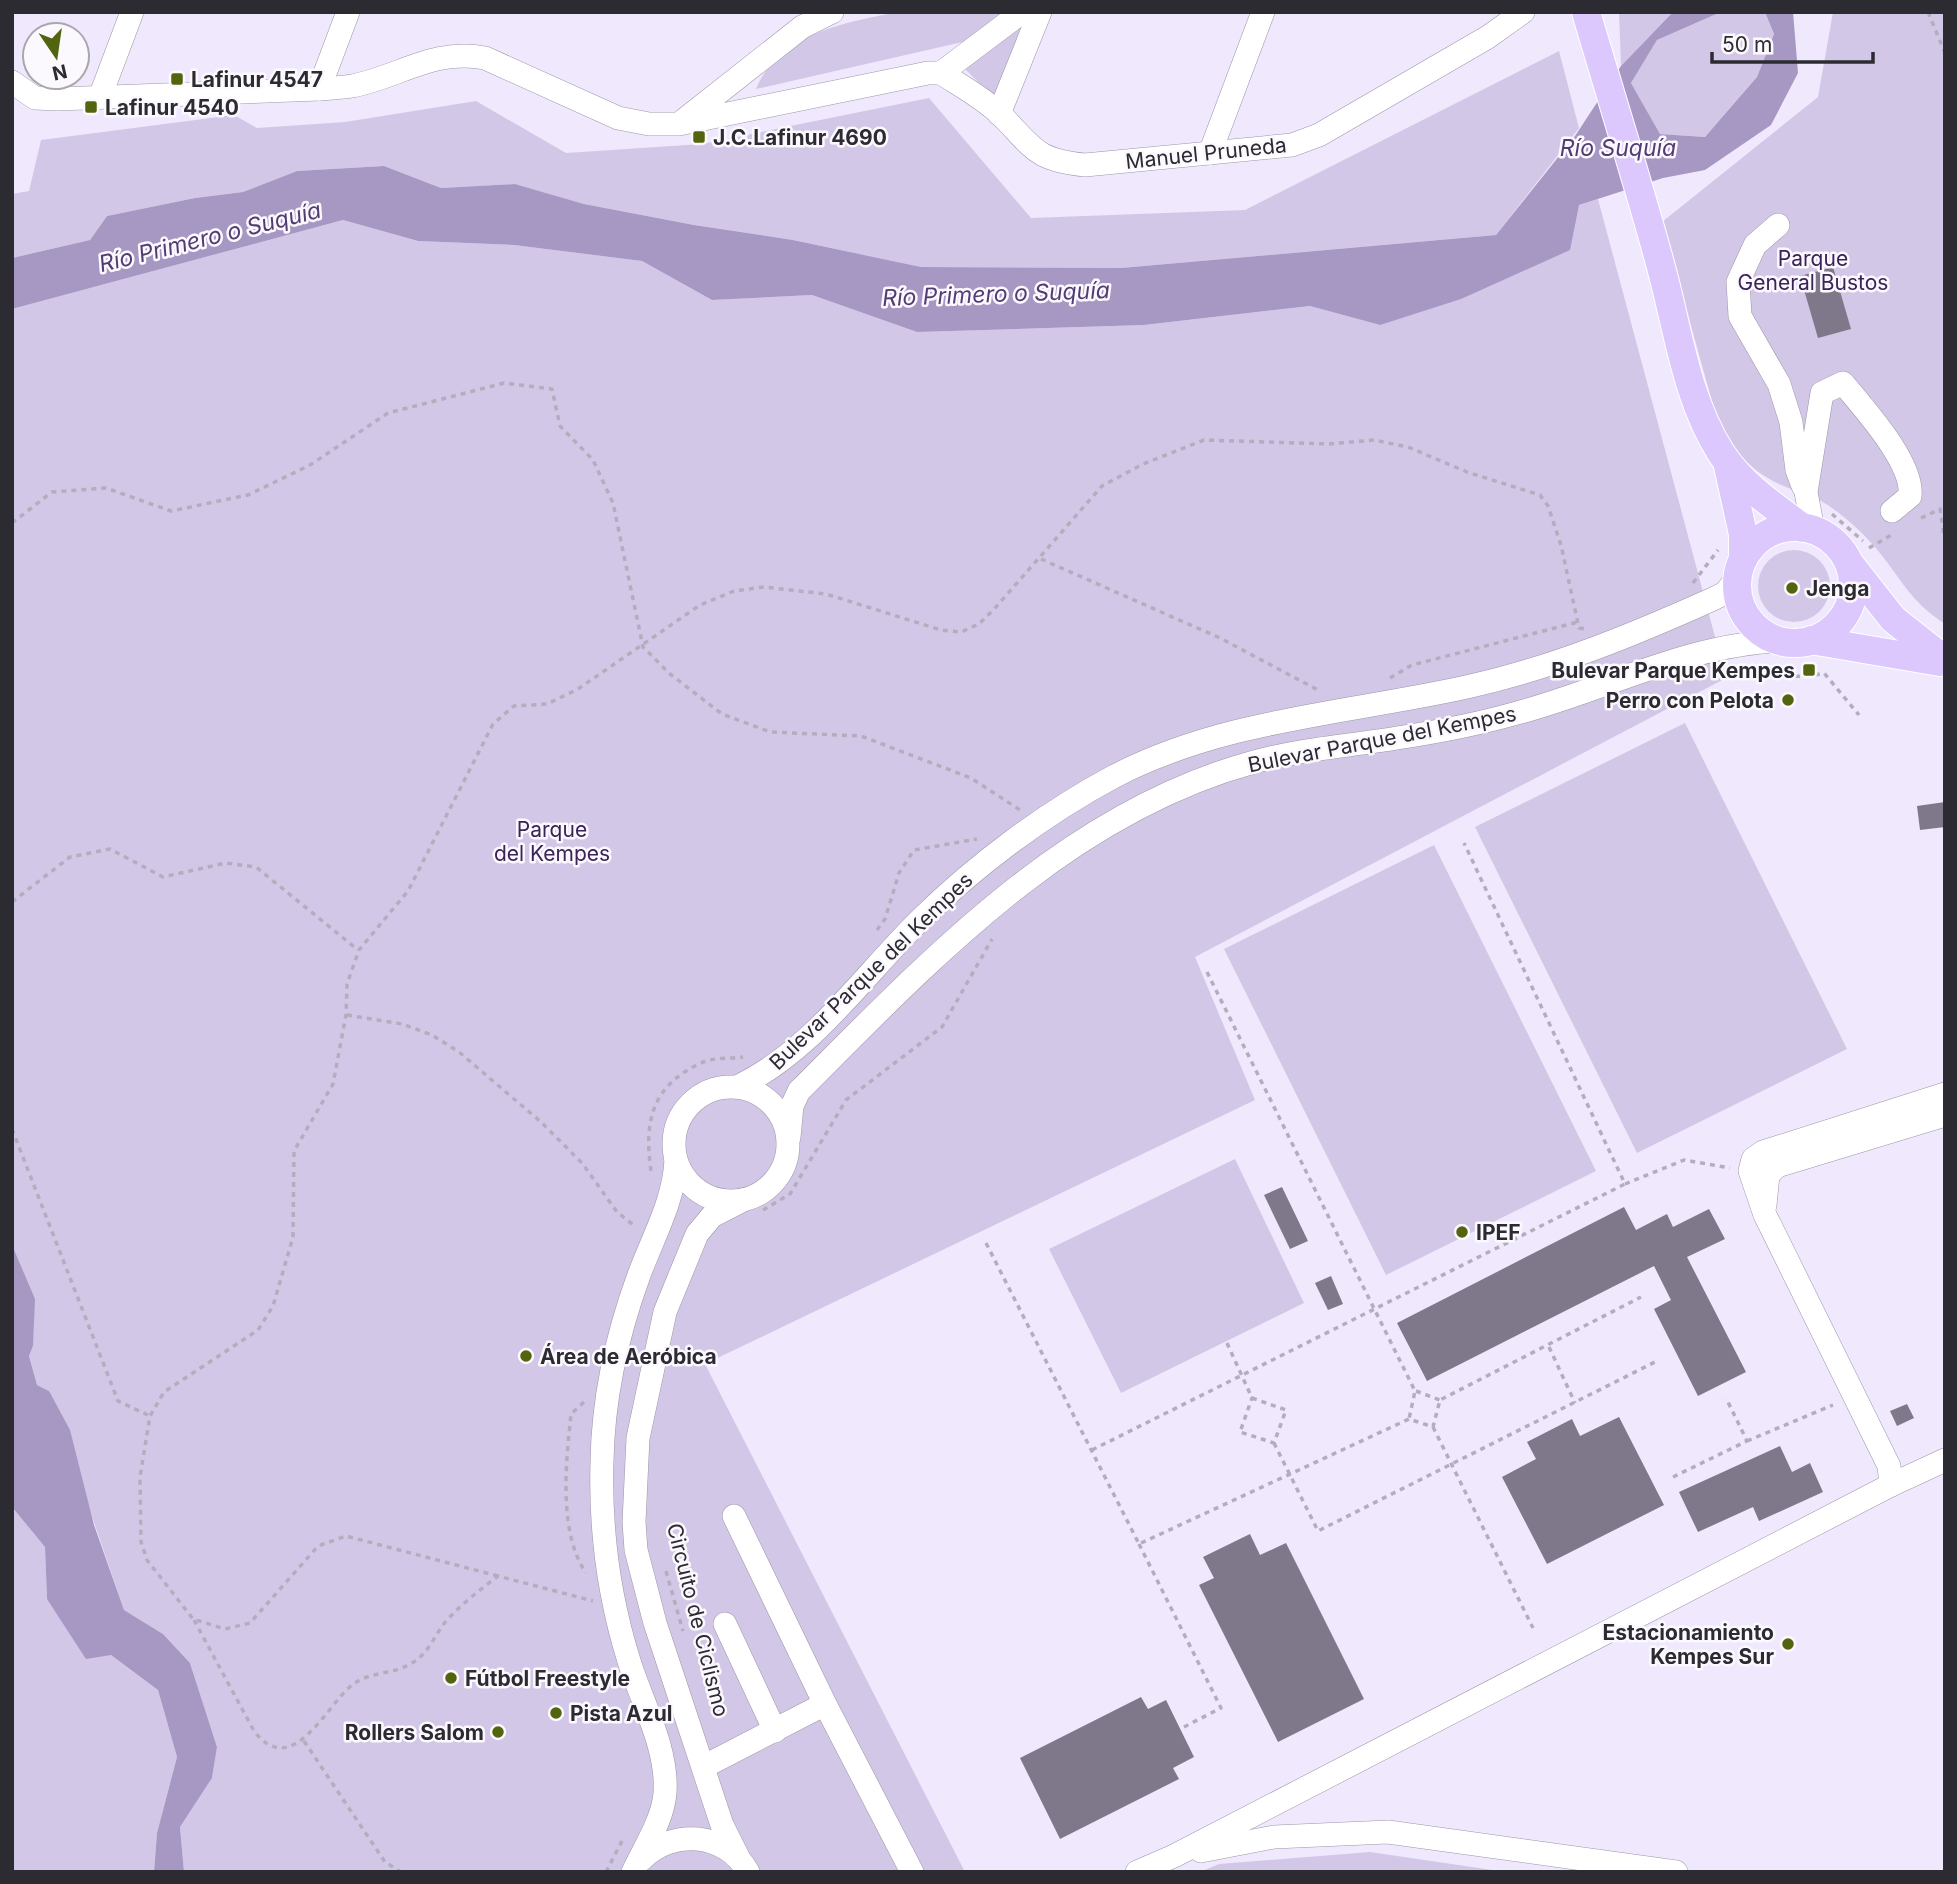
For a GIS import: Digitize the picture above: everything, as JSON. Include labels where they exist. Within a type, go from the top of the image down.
[{"type":"main road","points":[[1586,13],[1660,265],[1689,378],[1709,433],[1727,462],[1749,485],[1808,529],[1857,557],[1894,619],[1945,662]]},
{"type":"main road","points":[[1727,462],[1743,534],[1738,598],[1746,616],[1763,633],[1779,641],[1811,640],[1945,662]]},
{"type":"main road","points":[[1741,568],[1754,545],[1768,534],[1785,528],[1808,529]]},
{"type":"main road","points":[[1811,640],[1836,626],[1847,610],[1853,592],[1857,557]]},
{"type":"street","points":[[100,97],[132,12]]},
{"type":"street","points":[[318,89],[348,12]]},
{"type":"street","points":[[679,124],[802,27],[832,12]]},
{"type":"street","points":[[12,82],[35,98],[318,89],[351,86],[442,56],[462,54],[485,58],[618,118],[649,124],[679,124],[928,73],[941,73],[1022,12]]},
{"type":"street","points":[[999,114],[1040,12]]},
{"type":"street","points":[[1210,153],[1263,12]]},
{"type":"street","name":"Manuel Pruneda","points":[[941,73],[999,114],[1027,146],[1045,158],[1065,163],[1085,165],[1292,145],[1319,135],[1488,37],[1523,12]]},
{"type":"street","points":[[1778,225],[1755,245],[1738,282],[1740,316],[1779,384],[1791,422],[1799,478],[1807,492]]},
{"type":"street","points":[[1808,529],[1807,492],[1822,393],[1843,383],[1881,430],[1912,482],[1910,496],[1894,522]]},
{"type":"street","name":"Bulevar Parque del Kempes","points":[[739,1086],[769,1069],[807,1036],[950,892],[1047,817],[1116,775],[1229,734],[1323,713],[1390,703],[1472,686],[1558,663],[1725,593],[1741,568]]},
{"type":"street","name":"Bulevar Parque del Kempes","points":[[789,1137],[792,1106],[799,1091],[907,982],[1057,855],[1134,810],[1207,778],[1254,762],[1301,751],[1428,733],[1515,714],[1718,648],[1779,641]]},
{"type":"street","points":[[633,1872],[663,1803],[664,1782],[659,1751],[629,1661],[612,1598],[602,1518],[604,1415],[624,1318],[666,1209],[676,1160],[674,1141],[677,1122],[688,1106],[702,1094],[720,1087],[739,1086],[757,1092],[773,1103],[783,1118],[789,1137],[786,1162],[773,1184],[759,1194],[749,1207],[712,1216],[697,1234],[665,1312],[638,1438],[634,1483],[635,1532],[643,1584],[705,1766],[722,1825],[743,1865]]},
{"type":"street","points":[[1891,1485],[1889,1466],[1765,1215],[1749,1171],[1754,1159],[1763,1152],[1945,1094]]},
{"type":"street","points":[[1765,1215],[1768,1175],[1777,1166],[1945,1115]]},
{"type":"street","points":[[676,1160],[683,1175],[709,1197],[749,1207]]},
{"type":"street","points":[[1137,1872],[1174,1856],[1891,1485],[1945,1461]]},
{"type":"street","points":[[734,1516],[825,1704],[912,1872]]},
{"type":"street","points":[[725,1623],[775,1731]]},
{"type":"street","points":[[705,1766],[825,1704]]},
{"type":"street","points":[[1174,1856],[1274,1837],[1388,1832],[1676,1872]]},
{"type":"street","points":[[633,1872],[658,1846],[681,1838],[706,1840],[743,1865]]},
{"type":"path","points":[[1928,12],[1945,53]]},
{"type":"path","points":[[12,523],[52,492],[106,488],[171,511],[247,495],[310,465],[388,413],[504,383],[552,388],[560,426],[593,460],[614,503],[643,647],[670,674],[722,714],[770,732],[861,736],[971,778],[1022,811]]},
{"type":"path","points":[[498,1576],[447,1620],[424,1653],[413,1663],[373,1674],[352,1685],[304,1741],[285,1747],[260,1739],[193,1619],[147,1560],[141,1542],[139,1477],[150,1416],[164,1392],[258,1330],[274,1306],[293,1237],[294,1151],[333,1084],[346,1014],[347,984],[359,950],[408,891],[493,724],[514,706],[547,704],[578,689],[643,647],[700,605],[734,591],[764,587],[826,594],[941,630],[961,632],[979,624],[1041,559],[1102,486],[1143,464],[1204,440],[1329,444],[1374,440],[1408,447],[1467,472],[1540,495],[1548,506],[1561,545],[1579,628],[1591,630]]},
{"type":"path","points":[[1918,519],[1940,509],[1945,542]]},
{"type":"path","points":[[1857,557],[1894,522]]},
{"type":"path","points":[[1689,587],[1704,573],[1721,542]]},
{"type":"path","points":[[1041,559],[1220,638],[1318,691]]},
{"type":"path","points":[[1735,664],[1782,676],[1802,678],[1824,673],[1859,715]]},
{"type":"path","points":[[1464,843],[1625,1184]]},
{"type":"path","points":[[12,902],[70,857],[110,849],[163,877],[226,863],[256,867],[359,950]]},
{"type":"path","points":[[749,1207],[790,1194],[846,1100],[942,1027],[995,933]]},
{"type":"path","points":[[1208,972],[1415,1391],[1409,1419]]},
{"type":"path","points":[[346,1014],[402,1024],[432,1035],[459,1052],[541,1122],[582,1163],[617,1212],[638,1229],[641,1219]]},
{"type":"path","points":[[652,1178],[647,1131],[649,1118],[668,1087],[678,1077],[701,1063],[751,1055]]},
{"type":"path","points":[[12,1129],[118,1401],[150,1416]]},
{"type":"path","points":[[1092,1450],[1625,1184],[1684,1160],[1749,1171]]},
{"type":"path","points":[[986,1243],[1221,1708],[1180,1729]]},
{"type":"path","points":[[1415,1391],[1440,1400],[1549,1347],[1641,1297]]},
{"type":"path","points":[[1227,1343],[1252,1398],[1286,1410],[1274,1443]]},
{"type":"path","points":[[1549,1347],[1575,1403]]},
{"type":"path","points":[[1252,1398],[1240,1432],[1274,1443],[1318,1531],[1659,1360]]},
{"type":"path","points":[[1673,1477],[1748,1441],[1855,1396]]},
{"type":"path","points":[[1727,1398],[1748,1441]]},
{"type":"path","points":[[1440,1400],[1433,1427],[1533,1628]]},
{"type":"path","points":[[1139,1544],[1409,1419],[1433,1427]]},
{"type":"path","points":[[193,1619],[225,1629],[250,1623],[318,1546],[346,1536],[595,1601]]},
{"type":"path","name":"Circuito de Ciclismo","points":[[664,1562],[686,1641]]},
{"type":"path","points":[[304,1741],[385,1862],[401,1872]]},
{"type":"green space","points":[[899,12],[1021,12],[980,38],[756,89],[766,70],[780,55],[797,43],[836,26]]},
{"type":"green space","points":[[1031,12],[996,100],[960,64]]},
{"type":"green space","points":[[1619,12],[1673,12],[1621,66]]},
{"type":"green space","points":[[1721,12],[1765,12],[1774,34],[1757,77],[1705,137],[1660,134],[1631,83],[1657,40]]},
{"type":"green space","name":"Parque General Bustos","points":[[1833,12],[1945,12],[1945,624],[1913,597],[1874,546],[1849,521],[1821,501],[1761,474],[1734,448],[1715,412],[1662,222],[1818,97]]},
{"type":"green space","points":[[1559,51],[1579,128],[1496,235],[1121,268],[921,267],[793,240],[584,204],[515,184],[441,188],[384,166],[297,171],[243,192],[195,198],[107,216],[90,240],[12,258],[12,194],[29,191],[41,140],[234,115],[257,128],[345,122],[476,101],[566,153],[702,144],[929,98],[1031,218],[1245,210]]},
{"type":"green space","name":"Parque del Kempes","points":[[1598,199],[1726,678],[1195,957],[1255,1100],[705,1364],[965,1872],[184,1872],[180,1827],[212,1778],[217,1747],[190,1663],[163,1634],[124,1610],[49,1391],[37,1385],[29,1356],[33,1346],[34,1299],[12,1245],[12,309],[343,220],[418,241],[514,245],[642,261],[712,300],[812,295],[917,332],[1144,325],[1310,306],[1380,325],[1579,205]]},
{"type":"green space","points":[[1794,550],[1814,556],[1824,566],[1830,586],[1824,606],[1814,616],[1794,622],[1774,616],[1764,606],[1758,586],[1764,566],[1774,556]]},
{"type":"green space","points":[[1685,723],[1847,1049],[1637,1153],[1475,827]]},
{"type":"green space","points":[[1434,845],[1596,1171],[1386,1275],[1224,949]]},
{"type":"green space","points":[[1235,1159],[1304,1303],[1121,1393],[1049,1249]]},
{"type":"green space","points":[[12,1507],[45,1547],[47,1599],[111,1655],[158,1690],[177,1757],[157,1833],[154,1872],[12,1872]]},
{"type":"green space","points":[[1370,1852],[1506,1872],[1200,1872],[1219,1864]]},
{"type":"water","name":"Río Suquía","points":[[1673,12],[1721,12],[1657,40],[1631,83],[1660,134],[1705,137],[1757,77],[1774,34],[1765,12],[1793,12],[1798,73],[1771,125],[1705,170],[1663,178],[1579,205],[1570,250],[1461,299],[1380,325],[1310,306],[1144,325],[917,332],[812,295],[712,300],[642,261],[514,245],[418,241],[343,220],[12,309],[12,258],[90,240],[107,216],[195,198],[243,192],[297,171],[384,166],[441,188],[515,184],[584,204],[793,240],[921,267],[1121,268],[1496,235],[1575,136],[1621,66]]},
{"type":"water","points":[[12,1245],[35,1299],[33,1346],[29,1356],[37,1385],[49,1391],[70,1430],[94,1525],[124,1610],[163,1634],[190,1663],[217,1747],[212,1778],[180,1827],[184,1872],[154,1872],[157,1833],[177,1757],[158,1690],[111,1655],[86,1659],[47,1599],[45,1547],[12,1507]]},
{"type":"building","points":[[1833,267],[1851,329],[1818,338],[1800,276]]},
{"type":"building","points":[[1945,802],[1945,827],[1920,830],[1917,806]]},
{"type":"building","points":[[1282,1187],[1308,1241],[1290,1249],[1264,1195]]},
{"type":"building","points":[[1624,1207],[1636,1230],[1667,1214],[1673,1227],[1709,1209],[1725,1239],[1687,1257],[1746,1372],[1698,1396],[1654,1309],[1671,1300],[1654,1266],[1427,1381],[1397,1323]]},
{"type":"building","points":[[1331,1276],[1343,1304],[1328,1310],[1315,1283]]},
{"type":"building","points":[[1907,1404],[1914,1418],[1897,1426],[1890,1411]]},
{"type":"building","points":[[1619,1417],[1664,1505],[1547,1564],[1502,1477],[1536,1459],[1527,1442],[1572,1419],[1580,1436]]},
{"type":"building","points":[[1780,1446],[1792,1472],[1810,1463],[1823,1492],[1759,1521],[1753,1507],[1698,1532],[1679,1492]]},
{"type":"building","points":[[1250,1534],[1260,1555],[1286,1543],[1364,1699],[1278,1742],[1199,1585],[1214,1578],[1203,1557]]},
{"type":"building","points":[[1141,1697],[1148,1709],[1166,1700],[1194,1757],[1173,1768],[1179,1779],[1060,1839],[1020,1758]]},
{"type":"place","name":"Lafinur 4547","points":[[177,79]]},
{"type":"place","name":"Lafinur 4540","points":[[91,107]]},
{"type":"place","name":"J.C.Lafinur 4690","points":[[699,137]]},
{"type":"place","name":"Jenga","points":[[1792,588]]},
{"type":"place","name":"Bulevar Parque Kempes","points":[[1809,670]]},
{"type":"place","name":"Perro con Pelota","points":[[1788,700]]},
{"type":"place","name":"IPEF","points":[[1462,1232]]},
{"type":"place","name":"Área de Aeróbica","points":[[526,1356]]},
{"type":"place","name":"Estacionamiento Kempes Sur","points":[[1788,1644]]},
{"type":"place","name":"Fútbol Freestyle","points":[[451,1678]]},
{"type":"place","name":"Pista Azul","points":[[556,1713]]},
{"type":"place","name":"Rollers Salom","points":[[498,1732]]},
{"type":"water label","name":"Río Primero o Suquía","points":[[210,237]]},
{"type":"water label","name":"Río Primero o Suquía","points":[[996,294]]}]
